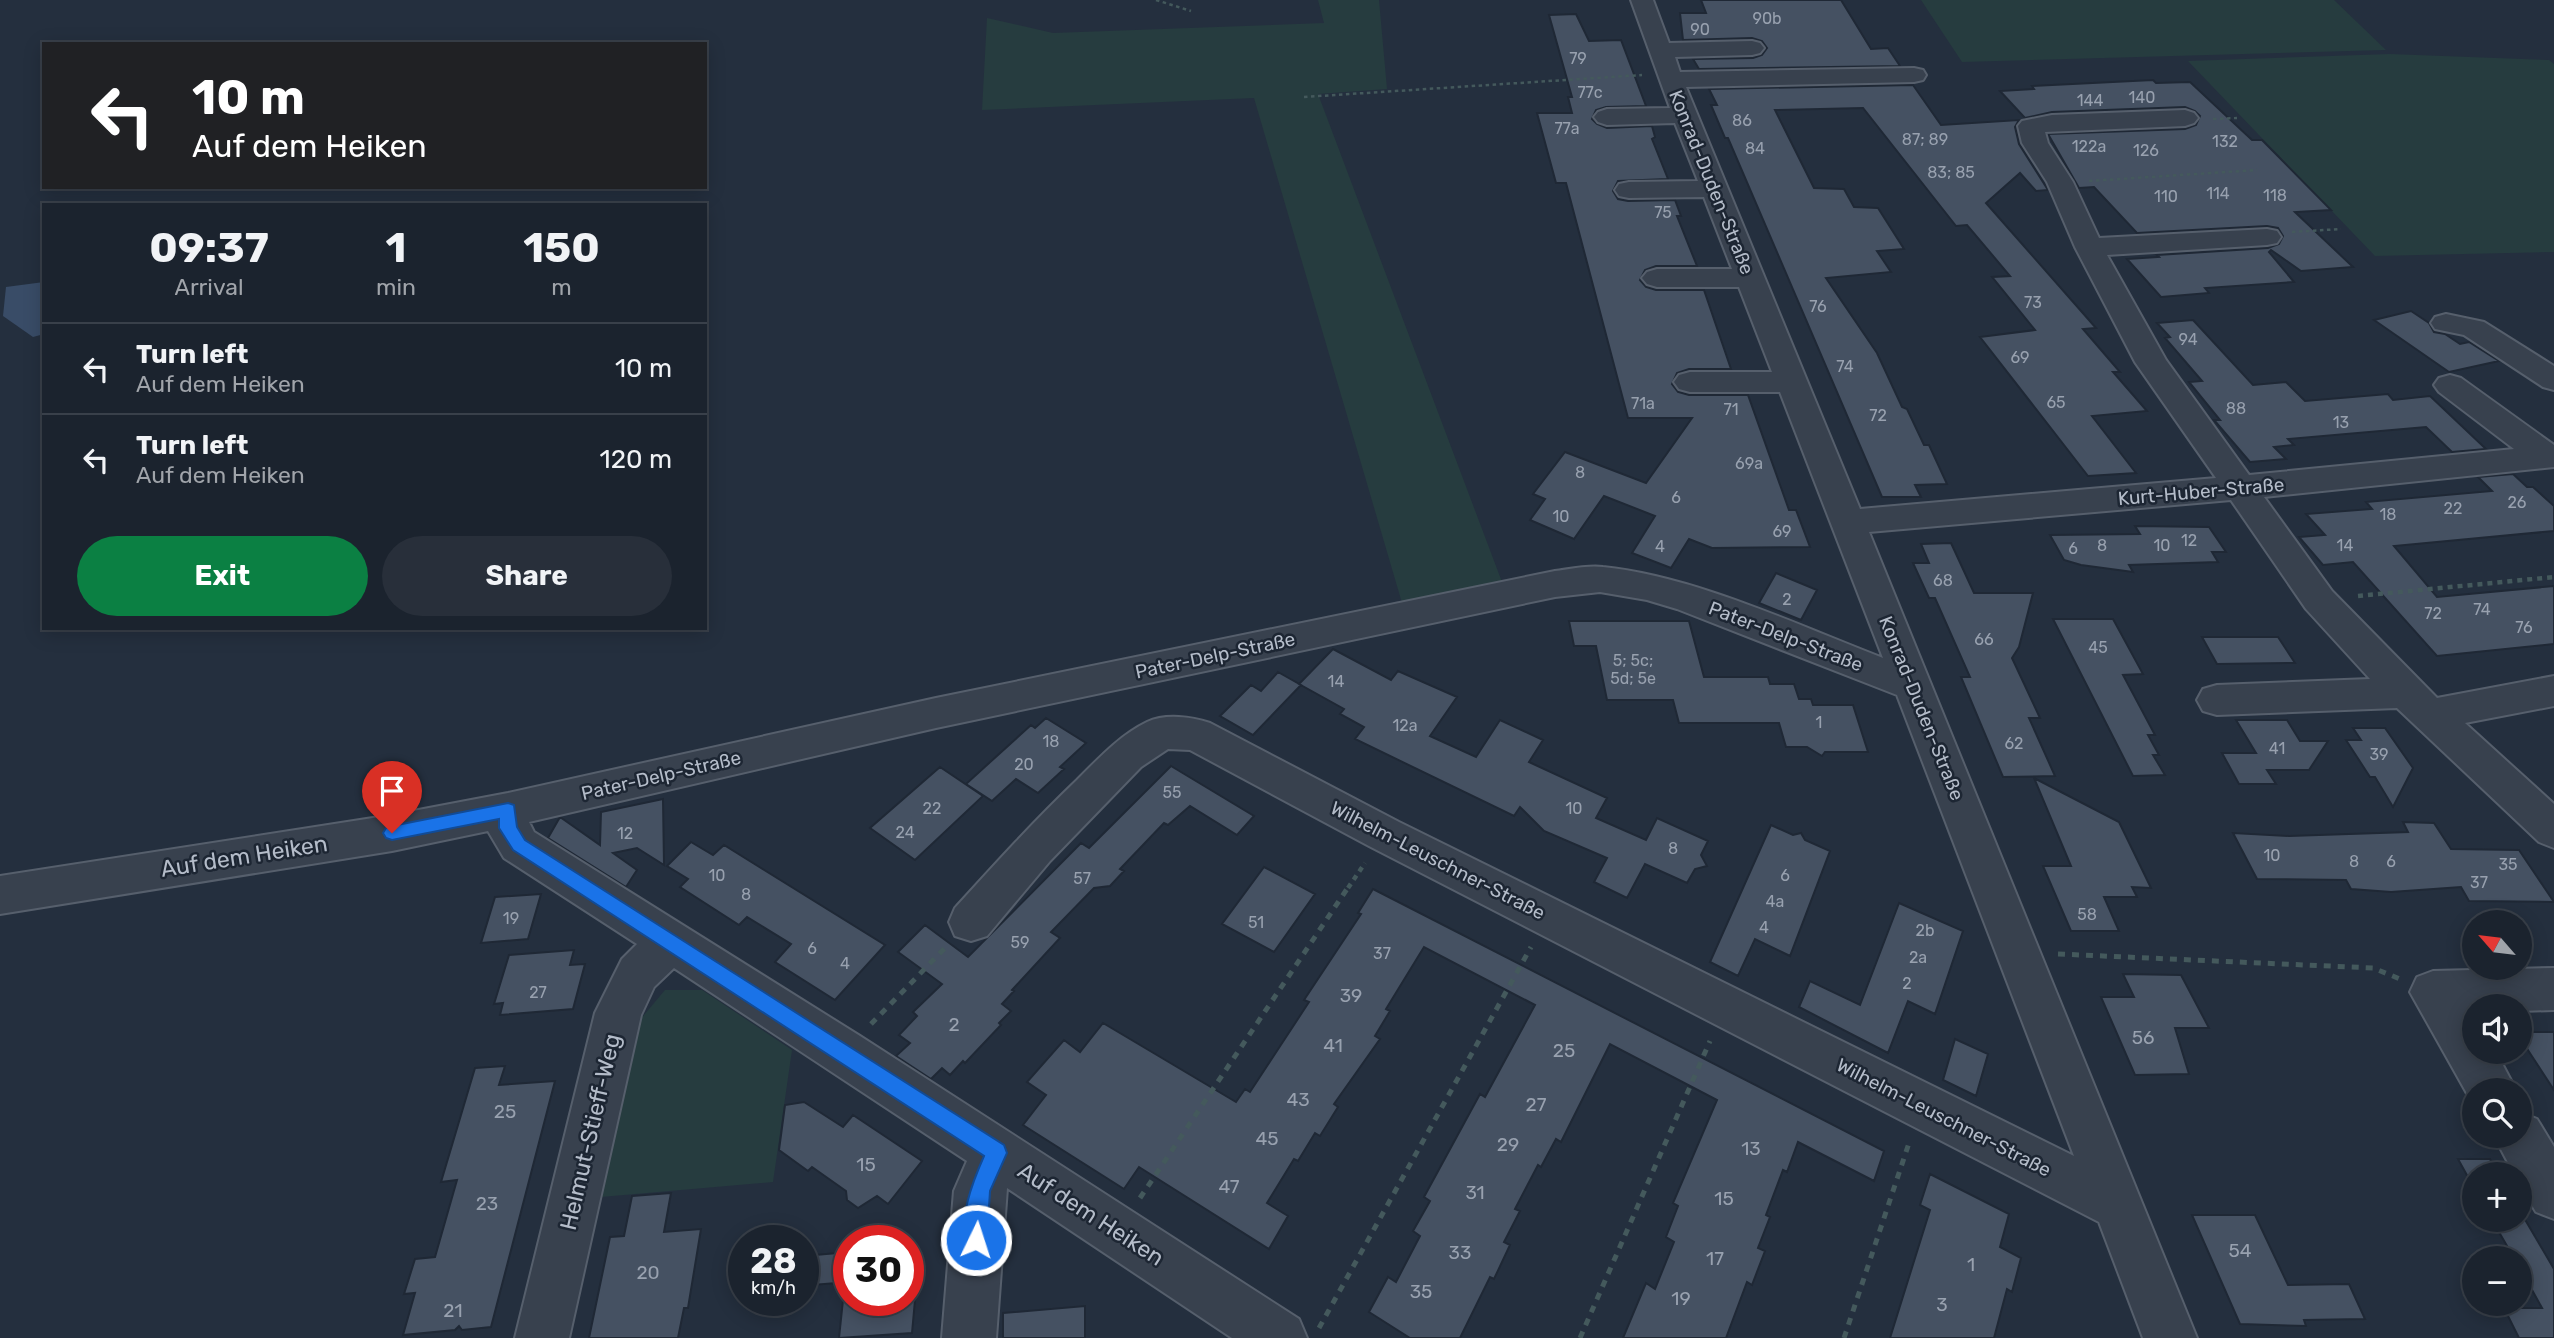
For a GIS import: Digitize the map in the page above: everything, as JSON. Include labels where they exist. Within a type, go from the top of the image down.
[{"type":"street","name":"Konrad-Duden-Straße","points":[[1642,0],[1685,115],[2020,953],[2170,1338]]},
{"type":"street","points":[[1667,68],[1752,48]]},
{"type":"street","name":"Konrad-Duden-Straße","points":[[1667,68],[1914,75]]},
{"type":"street","points":[[1607,117],[1685,115]]},
{"type":"street","points":[[2185,118],[2031,126],[2035,143],[2060,182],[2089,247],[2151,362],[2319,600],[2417,704],[2554,830]]},
{"type":"street","points":[[1629,190],[1715,190]]},
{"type":"street","points":[[2089,247],[2267,237]]},
{"type":"street","points":[[1657,278],[1750,278]]},
{"type":"street","points":[[2446,323],[2473,328],[2554,380]]},
{"type":"street","points":[[1690,382],[1791,382]]},
{"type":"street","points":[[2450,385],[2550,457]]},
{"type":"street","name":"Kurt-Huber-Straße","points":[[1847,522],[2238,488],[2550,457]]},
{"type":"street","name":"Pater-Delp-Straße","points":[[508,810],[949,711],[1555,584],[1600,579],[1647,587],[1689,599],[1913,685]]},
{"type":"street","points":[[2217,700],[2417,704],[2554,691]]},
{"type":"street","name":"Wilhelm-Leuschner-Straße","points":[[971,922],[1035,848],[1127,756],[1161,733],[1196,734],[1384,834],[2117,1204]]},
{"type":"street","name":"Auf dem Heiken","points":[[0,895],[392,833],[508,810],[508,828],[519,845],[843,1052],[1280,1338]]},
{"type":"street","name":"Helmut-Stieff-Weg","points":[[541,1338],[618,1013],[638,973],[670,942]]},
{"type":"street","points":[[2485,1078],[2433,992],[2554,989]]},
{"type":"street","points":[[2526,1148],[2554,1194]]},
{"type":"street","points":[[970,1338],[979,1191],[997,1153]]},
{"type":"path","points":[[1156,0],[1191,11]]},
{"type":"path","points":[[1304,97],[1667,68]]},
{"type":"path","points":[[2060,182],[2256,170]]},
{"type":"path","points":[[2267,237],[2271,234],[2340,229]]},
{"type":"path","points":[[2319,600],[2554,577]]},
{"type":"path","points":[[1118,1231],[1384,834]]},
{"type":"path","points":[[1314,1338],[1548,916]]},
{"type":"path","points":[[843,1052],[971,922]]},
{"type":"path","points":[[2020,953],[2373,968],[2433,992]]},
{"type":"path","points":[[1580,1338],[1726,1006]]},
{"type":"path","points":[[1844,1338],[1922,1105]]},
{"type":"green space","points":[[1318,0],[1379,0],[1387,89],[1318,94],[1502,582],[1402,603],[1254,98],[982,110],[987,18],[1053,33],[1324,23]]},
{"type":"green space","points":[[1921,0],[2334,0],[2386,50],[1962,62]]},
{"type":"green space","points":[[2390,54],[2549,60],[2554,64],[2554,252],[2375,256],[2188,61]]},
{"type":"green space","points":[[665,990],[702,990],[792,1050],[773,1182],[601,1197],[639,1021]]},
{"type":"water","points":[[42,282],[42,335],[33,337],[3,316],[6,287]]},
{"type":"building","points":[[1701,0],[1841,0],[1871,49],[1888,48],[1900,66],[1699,69],[1693,59],[1753,58],[1762,55],[1767,48],[1762,41],[1752,38],[1683,40],[1680,13],[1706,13]]},
{"type":"building","points":[[1576,14],[1589,41],[1621,40],[1646,106],[1606,107],[1596,110],[1592,119],[1607,128],[1652,126],[1655,137],[1652,139],[1668,179],[1618,181],[1613,191],[1618,199],[1628,201],[1675,200],[1681,216],[1677,216],[1697,266],[1656,266],[1645,270],[1640,280],[1646,287],[1656,290],[1704,290],[1731,369],[1689,369],[1677,373],[1672,384],[1678,392],[1689,395],[1748,395],[1789,510],[1796,510],[1810,547],[1712,548],[1689,539],[1671,568],[1632,553],[1655,516],[1604,496],[1574,539],[1530,520],[1545,499],[1533,494],[1565,452],[1646,483],[1692,418],[1628,418],[1566,183],[1556,183],[1537,113],[1572,113],[1568,97],[1572,97],[1549,15]]},
{"type":"building","points":[[2153,80],[2156,83],[2190,82],[2252,140],[2262,140],[2331,210],[2295,212],[2353,267],[2301,271],[2271,250],[2269,252],[2294,282],[2205,288],[2209,293],[2161,297],[2127,259],[2268,248],[2279,244],[2283,236],[2278,228],[2267,226],[2137,233],[2094,187],[2079,188],[2048,134],[2185,129],[2196,125],[2200,116],[2185,107],[2052,112],[2025,118],[2000,91],[2034,89],[2032,86]]},
{"type":"building","points":[[1913,85],[1941,125],[2019,120],[2015,127],[2019,144],[2048,190],[2036,191],[2020,173],[1986,203],[2096,328],[2083,329],[2120,372],[2113,372],[2147,411],[2092,416],[2136,473],[2088,476],[1980,337],[2035,330],[1992,277],[2010,276],[1967,225],[1956,226],[1863,108],[1775,110],[1814,188],[1844,189],[1854,207],[1878,208],[1904,249],[1877,251],[1891,272],[1826,278],[1877,353],[1902,407],[1907,409],[1924,445],[1929,445],[1947,484],[1915,485],[1921,497],[1882,497],[1728,138],[1725,138],[1711,105],[1717,105],[1709,89]]},
{"type":"building","points":[[2411,311],[2429,323],[2434,332],[2445,334],[2460,344],[2469,342],[2499,361],[2449,372],[2374,320]]},
{"type":"building","points":[[2193,320],[2253,385],[2286,382],[2305,401],[2388,394],[2393,400],[2430,396],[2486,449],[2452,452],[2426,427],[2288,439],[2294,445],[2274,447],[2286,459],[2250,462],[2214,420],[2220,420],[2189,382],[2202,381],[2165,338],[2170,337],[2157,323]]},
{"type":"building","points":[[2513,474],[2554,506],[2554,531],[2394,546],[2437,597],[2554,586],[2554,644],[2437,656],[2353,562],[2323,565],[2299,537],[2325,535],[2306,514],[2372,509],[2366,502],[2492,491],[2478,477]]},
{"type":"building","points":[[2135,526],[2209,527],[2226,552],[2212,552],[2218,562],[2129,565],[2133,572],[2064,560],[2050,535],[2140,534]]},
{"type":"building","points":[[1951,543],[1974,593],[2033,593],[2019,647],[2012,658],[2040,718],[2029,718],[2055,776],[2003,777],[1961,677],[1970,677],[1935,598],[1929,598],[1913,563],[1929,563],[1921,544]]},
{"type":"building","points":[[1776,573],[1817,590],[1801,620],[1759,603]]},
{"type":"building","points":[[2053,619],[2113,619],[2143,674],[2123,675],[2155,735],[2148,735],[2159,755],[2153,755],[2165,775],[2133,776]]},
{"type":"building","points":[[1569,621],[1689,621],[1704,677],[1768,677],[1770,684],[1794,684],[1799,699],[1811,699],[1813,705],[1853,705],[1868,752],[1825,752],[1822,756],[1807,747],[1786,747],[1779,723],[1679,723],[1673,700],[1607,700],[1596,646],[1574,646]]},
{"type":"building","points":[[2202,637],[2278,637],[2295,663],[2217,664]]},
{"type":"building","points":[[1333,649],[1391,680],[1398,671],[1457,697],[1430,736],[1476,757],[1500,720],[1543,740],[1529,762],[1607,798],[1596,818],[1646,840],[1657,818],[1708,841],[1701,855],[1707,866],[1695,869],[1687,883],[1645,864],[1627,898],[1594,882],[1607,858],[1544,831],[1520,807],[1514,816],[1355,739],[1364,727],[1340,714],[1344,709],[1299,684]]},
{"type":"building","points":[[1278,672],[1301,685],[1253,735],[1220,716],[1251,685],[1261,691]]},
{"type":"building","points":[[1046,718],[1086,743],[1060,767],[1064,769],[1038,793],[1016,779],[992,801],[966,784],[1031,725],[1035,728]]},
{"type":"building","points":[[2236,720],[2287,720],[2300,741],[2328,741],[2309,770],[2267,770],[2276,784],[2239,784],[2222,753],[2256,753]]},
{"type":"building","points":[[2353,728],[2385,728],[2413,768],[2393,807],[2375,777],[2370,777],[2346,740],[2361,740]]},
{"type":"building","points":[[1171,766],[1254,816],[1237,835],[1190,806],[1168,825],[1164,823],[1120,869],[1124,871],[1110,886],[1094,888],[1051,932],[1060,938],[1002,1004],[1011,1011],[965,1063],[963,1061],[950,1075],[942,1068],[931,1079],[896,1056],[910,1043],[899,1035],[917,1016],[913,1012],[942,984],[898,952],[925,925],[968,957],[1081,843],[1089,848]]},
{"type":"building","points":[[940,767],[983,796],[915,860],[870,828]]},
{"type":"building","points":[[2034,778],[2119,822],[2151,888],[2132,887],[2137,897],[2104,897],[2119,931],[2071,931],[2043,866],[2071,866]]},
{"type":"building","points":[[663,799],[664,865],[637,848],[613,853],[637,870],[626,887],[548,838],[560,817],[600,845],[601,812]]},
{"type":"building","points":[[2403,822],[2434,823],[2451,849],[2519,850],[2554,902],[2469,901],[2461,887],[2391,892],[2351,889],[2346,880],[2257,879],[2233,833],[2289,836],[2408,832]]},
{"type":"building","points":[[1771,825],[1793,835],[1801,833],[1805,840],[1830,851],[1790,956],[1755,939],[1738,976],[1710,962]]},
{"type":"building","points":[[691,842],[713,855],[724,845],[885,945],[835,1000],[775,962],[791,944],[747,917],[739,925],[680,887],[688,879],[667,866]]},
{"type":"building","points":[[1264,867],[1315,894],[1274,952],[1222,924]]},
{"type":"building","points":[[1373,889],[1884,1151],[1874,1181],[1798,1142],[1787,1172],[1783,1170],[1766,1215],[1770,1217],[1758,1248],[1765,1251],[1752,1285],[1747,1282],[1726,1338],[1623,1338],[1646,1283],[1655,1289],[1674,1242],[1666,1237],[1678,1206],[1673,1203],[1717,1100],[1610,1044],[1561,1142],[1556,1139],[1541,1167],[1538,1165],[1515,1209],[1520,1211],[1504,1242],[1510,1245],[1494,1279],[1490,1277],[1460,1338],[1410,1338],[1369,1312],[1388,1277],[1396,1282],[1420,1236],[1413,1231],[1430,1201],[1424,1197],[1480,1094],[1485,1097],[1535,1005],[1424,947],[1386,1009],[1390,1011],[1375,1036],[1380,1039],[1334,1104],[1338,1107],[1320,1136],[1315,1133],[1298,1161],[1294,1159],[1267,1203],[1288,1216],[1269,1249],[1139,1167],[1124,1189],[1023,1125],[1046,1095],[1027,1082],[1064,1040],[1080,1052],[1103,1023],[1236,1102],[1245,1089],[1250,1092],[1309,1002],[1304,1000],[1361,914],[1358,913]]},
{"type":"building","points":[[541,894],[528,939],[481,943],[495,897]]},
{"type":"building","points":[[1899,903],[1963,931],[1935,1014],[1908,1001],[1888,1053],[1799,1007],[1810,981],[1860,1005]]},
{"type":"building","points":[[574,950],[570,965],[585,964],[573,1009],[500,1015],[503,1003],[494,1004],[509,955]]},
{"type":"building","points":[[2123,974],[2181,975],[2209,1028],[2175,1028],[2189,1074],[2135,1075],[2101,997],[2134,997]]},
{"type":"building","points":[[2532,1032],[2554,1032],[2554,1090],[2532,1056]]},
{"type":"building","points":[[1955,1039],[1988,1054],[1976,1096],[1943,1080]]},
{"type":"building","points":[[505,1066],[499,1085],[555,1081],[491,1327],[462,1330],[459,1326],[455,1330],[403,1335],[415,1293],[404,1294],[415,1259],[435,1257],[457,1180],[441,1182],[475,1068]]},
{"type":"building","points":[[804,1102],[843,1127],[853,1115],[922,1161],[888,1204],[877,1196],[858,1208],[847,1200],[846,1191],[812,1167],[808,1171],[779,1150],[785,1105]]},
{"type":"building","points":[[2458,1159],[2490,1159],[2492,1162],[2462,1162],[2462,1166]]},
{"type":"building","points":[[1930,1174],[2009,1214],[2000,1247],[2021,1258],[2012,1292],[2007,1289],[1994,1338],[1890,1338],[1930,1210],[1920,1205]]},
{"type":"building","points":[[671,1193],[664,1232],[701,1229],[688,1308],[684,1308],[678,1338],[589,1338],[610,1237],[624,1236],[632,1196]]},
{"type":"building","points":[[2192,1215],[2255,1215],[2288,1285],[2349,1284],[2365,1319],[2304,1320],[2306,1326],[2240,1324]]},
{"type":"building","points":[[2532,1231],[2554,1269],[2554,1338],[2519,1338],[2508,1316],[2532,1316],[2532,1308],[2542,1308],[2532,1290],[2532,1246],[2507,1246],[2499,1232]]},
{"type":"building","points":[[833,1253],[833,1283],[819,1284],[819,1255]]},
{"type":"building","points":[[1085,1306],[1085,1338],[1003,1338],[1003,1313]]},
{"type":"building","points":[[841,1316],[914,1316],[912,1333],[839,1338]]},
{"type":"route","points":[[392,833],[508,810],[508,828],[519,845],[997,1153],[979,1191],[976,1240]]}]
